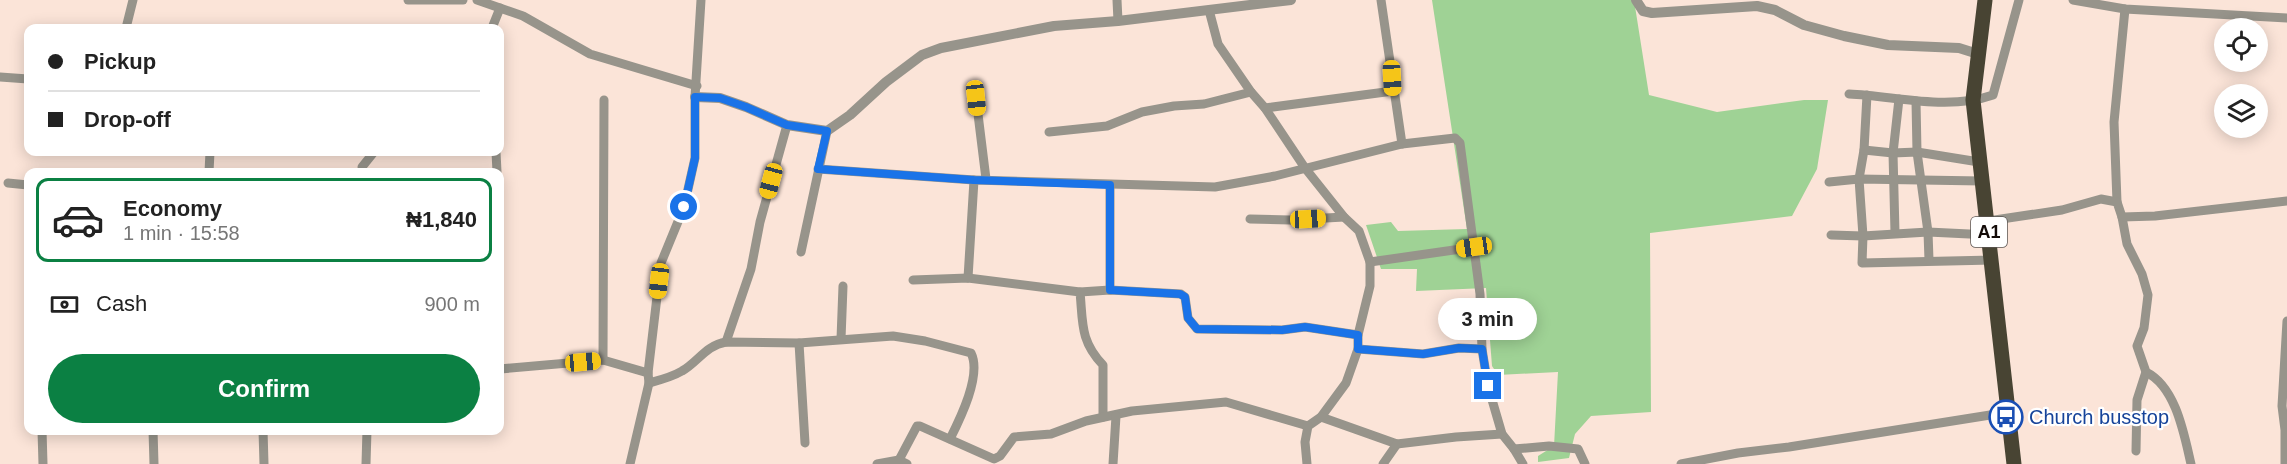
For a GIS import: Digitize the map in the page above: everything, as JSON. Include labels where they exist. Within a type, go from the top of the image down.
[{"type":"highway","name":"A1","points":[[1984,0],[1973,100],[1989,228],[2013,464]]},
{"type":"street","points":[[127,24],[132,0]]},
{"type":"street","points":[[408,0],[463,0]]},
{"type":"street","points":[[477,0],[523,16],[590,54],[746,107],[787,125],[827,131]]},
{"type":"street","points":[[630,464],[649,378],[661,263],[684,207],[695,158],[701,0]]},
{"type":"street","points":[[1117,0],[1118,21]]},
{"type":"street","points":[[801,252],[827,131],[850,115],[886,82],[922,55],[941,48],[1022,32],[1291,0]]},
{"type":"street","points":[[1382,0],[1402,144]]},
{"type":"street","points":[[1636,0],[1643,11],[1652,13],[1757,6],[1775,10],[1804,25],[1844,36],[1888,45],[1959,48],[1978,54]]},
{"type":"street","points":[[1849,94],[1965,103],[1990,97],[1995,93],[2019,0]]},
{"type":"street","points":[[2073,0],[2125,9],[2287,18]]},
{"type":"street","points":[[494,24],[500,8]]},
{"type":"street","points":[[2125,9],[2114,122],[2117,202],[2127,244],[2142,274],[2148,295],[2144,328],[2137,346],[2146,372],[2137,400],[2136,451]]},
{"type":"street","points":[[1209,10],[1218,44],[1305,168],[1344,217],[1359,231],[1370,262],[1370,286],[1358,335],[1358,349],[1347,383],[1321,417],[1308,426],[1305,442],[1307,464]]},
{"type":"street","points":[[0,76],[24,79]]},
{"type":"street","points":[[1265,108],[1393,91]]},
{"type":"street","points":[[1049,132],[1107,126],[1142,112],[1174,106],[1204,104],[1251,92]]},
{"type":"street","points":[[1867,95],[1864,150],[1859,178],[1863,236],[1862,263],[1992,260]]},
{"type":"street","points":[[976,98],[986,179]]},
{"type":"street","points":[[1895,233],[1893,153],[1899,99]]},
{"type":"street","points":[[603,360],[604,100]]},
{"type":"street","points":[[1917,101],[1917,152],[1928,232],[1929,260]]},
{"type":"street","points":[[726,342],[751,269],[760,222],[787,125]]},
{"type":"street","points":[[818,169],[974,180],[1215,187],[1265,179],[1402,144],[1455,138],[1460,143],[1474,247],[1480,294],[1482,349],[1488,386],[1502,434],[1514,448],[1523,464]]},
{"type":"street","points":[[1864,150],[1893,153],[1917,152],[1979,162]]},
{"type":"street","points":[[362,168],[371,156]]},
{"type":"street","points":[[1829,182],[1859,178],[1982,181]]},
{"type":"street","points":[[968,278],[974,180]]},
{"type":"street","points":[[8,183],[24,185]]},
{"type":"street","points":[[1110,185],[1110,290]]},
{"type":"street","points":[[1831,235],[1863,236],[1989,228],[2101,199],[2117,202]]},
{"type":"street","points":[[2122,217],[2155,216],[2287,201]]},
{"type":"street","points":[[1250,219],[1290,220],[1344,217]]},
{"type":"street","points":[[1370,262],[1474,247]]},
{"type":"street","points":[[913,280],[968,278],[1080,292],[1110,290],[1180,294],[1185,297],[1188,318],[1197,329],[1282,330],[1305,327],[1358,335]]},
{"type":"street","points":[[841,339],[843,286]]},
{"type":"street","points":[[1080,292],[1085,336],[1090,352],[1103,365],[1103,417]]},
{"type":"street","points":[[2285,464],[2282,406],[2287,321]]},
{"type":"street","points":[[504,369],[603,360],[649,378],[684,370],[699,355],[717,343],[799,343],[893,336],[971,354],[974,369],[964,411],[950,439]]},
{"type":"street","points":[[799,343],[805,442]]},
{"type":"street","points":[[1358,349],[1423,354],[1459,348],[1482,349]]},
{"type":"street","points":[[2146,372],[2155,376],[2180,417],[2191,464]]},
{"type":"street","points":[[876,464],[903,462],[917,426],[923,426],[994,459],[998,458],[1014,437],[1051,434],[1103,417],[1132,411],[1226,402],[1308,426]]},
{"type":"street","points":[[1681,464],[2009,412]]},
{"type":"street","points":[[1113,464],[1116,416]]},
{"type":"street","points":[[1321,417],[1397,444],[1502,434]]},
{"type":"street","points":[[42,435],[43,464]]},
{"type":"street","points":[[153,435],[154,464]]},
{"type":"street","points":[[263,435],[264,464]]},
{"type":"street","points":[[366,464],[367,435]]},
{"type":"street","points":[[1383,464],[1397,444]]},
{"type":"street","points":[[1514,448],[1550,446],[1578,448],[1585,464]]},
{"type":"green space","points":[[1432,0],[1634,0],[1649,95],[1717,112],[1804,100],[1828,100],[1817,169],[1792,216],[1650,233],[1651,412],[1591,416],[1575,434],[1569,458],[1538,462],[1538,456],[1554,446],[1558,372],[1498,375],[1492,366],[1486,288],[1416,291],[1417,269],[1381,269],[1366,225],[1391,222],[1398,231],[1467,229]]},
{"type":"place","name":"Church busstop","points":[[2006,417]]},
{"type":"route","points":[[684,207],[695,158],[695,97],[720,98],[787,125],[827,131],[818,169],[974,180],[1110,185],[1110,290],[1180,294],[1185,297],[1188,318],[1197,329],[1282,330],[1305,327],[1358,335],[1358,349],[1423,354],[1459,348],[1482,349],[1488,386]]}]
